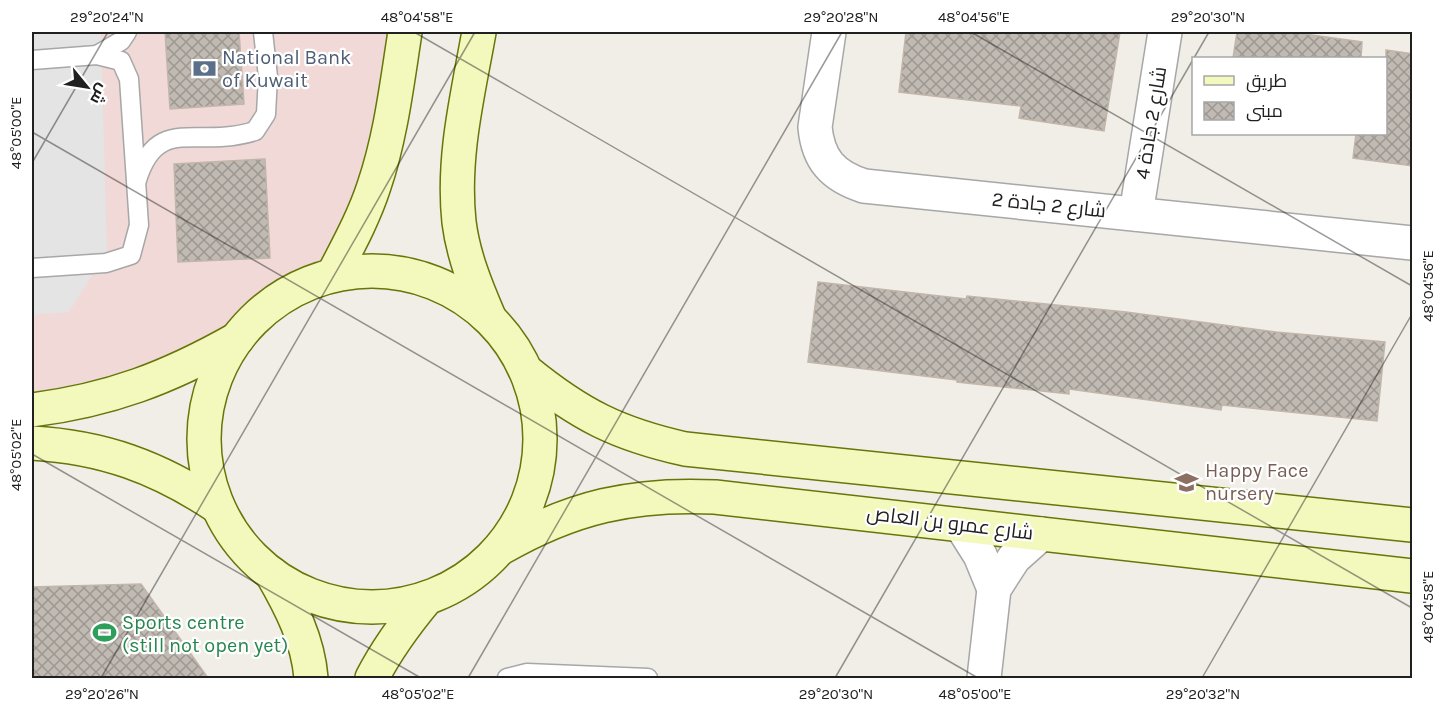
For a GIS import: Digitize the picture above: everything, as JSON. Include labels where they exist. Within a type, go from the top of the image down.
[{"type":"main road","points":[[333,275],[356,232],[374,187],[387,140],[405,32]]},
{"type":"main road","points":[[479,32],[458,156],[457,190],[459,223],[466,256],[476,288],[490,319]]},
{"type":"main road","points":[[362,270],[390,271],[418,276],[444,286],[469,301],[490,319],[505,335],[526,372],[535,397],[540,424],[537,470],[526,505],[513,529],[497,551],[453,586],[427,598],[373,607],[347,605],[311,596],[272,574],[250,555],[218,507],[209,479],[204,450],[205,421],[211,391],[222,364],[237,339],[257,317],[280,299],[305,285],[333,275],[362,270]]},
{"type":"main road","points":[[32,410],[112,395],[155,381],[197,362],[237,339]]},
{"type":"main road","points":[[526,372],[554,394],[608,425],[650,441],[685,449],[1412,525]]},
{"type":"main road","points":[[32,443],[82,448],[127,459],[169,477],[218,507]]},
{"type":"main road","name":"شارع عمرو بن العاص","points":[[497,551],[530,531],[565,516],[601,505],[639,498],[677,495],[715,497],[1413,576]]},
{"type":"main road","points":[[272,574],[298,622],[311,678]]},
{"type":"main road","points":[[372,678],[382,658],[403,627],[427,598]]},
{"type":"street","name":"شارع 2 جادة 2","points":[[829,32],[815,127],[816,141],[821,155],[839,176],[864,186],[1413,243]]},
{"type":"street","name":"شارع 2 جادة 4","points":[[1136,214],[1165,32]]},
{"type":"street","points":[[961,525],[980,555],[994,589]]},
{"type":"street","points":[[984,678],[994,589],[1014,558],[1041,534]]},
{"type":"lane","points":[[97,55],[121,41],[127,32]]},
{"type":"lane","points":[[136,185],[141,168],[152,151],[161,143],[181,136],[231,136],[255,131],[266,114],[267,77],[262,32]]},
{"type":"lane","points":[[32,60],[97,55],[121,61],[129,79],[139,225],[131,255],[106,263],[32,268]]},
{"type":"lane","points":[[507,678],[527,673],[648,678]]},
{"type":"shaded area","points":[[32,32],[405,32],[333,275],[280,299],[237,339],[32,410]]},
{"type":"shaded area","points":[[32,32],[101,32],[107,252],[69,312],[32,315]]},
{"type":"building","name":"National Bank of Kuwait","points":[[165,32],[239,32],[244,104],[170,109]]},
{"type":"building","points":[[906,32],[1120,32],[1104,131],[1019,118],[1021,106],[899,92]]},
{"type":"building","points":[[1237,32],[1290,32],[1362,42],[1361,57],[1233,57]]},
{"type":"building","points":[[1386,50],[1413,54],[1413,166],[1353,158],[1356,135],[1387,135]]},
{"type":"building","points":[[265,159],[270,258],[178,262],[174,164]]},
{"type":"building","points":[[818,282],[966,299],[967,296],[1126,312],[1276,332],[1385,342],[1377,421],[1222,405],[1221,410],[1069,389],[1069,394],[808,362]]},
{"type":"building","name":"Sports centre (still not open yet)","points":[[141,584],[208,678],[32,678],[32,587]]},
{"type":"place","name":"National Bank of Kuwait","points":[[204,68]]},
{"type":"place","name":"Happy Face nursery","points":[[1187,482]]},
{"type":"place","name":"Sports centre (still not open yet)","points":[[104,633]]}]
